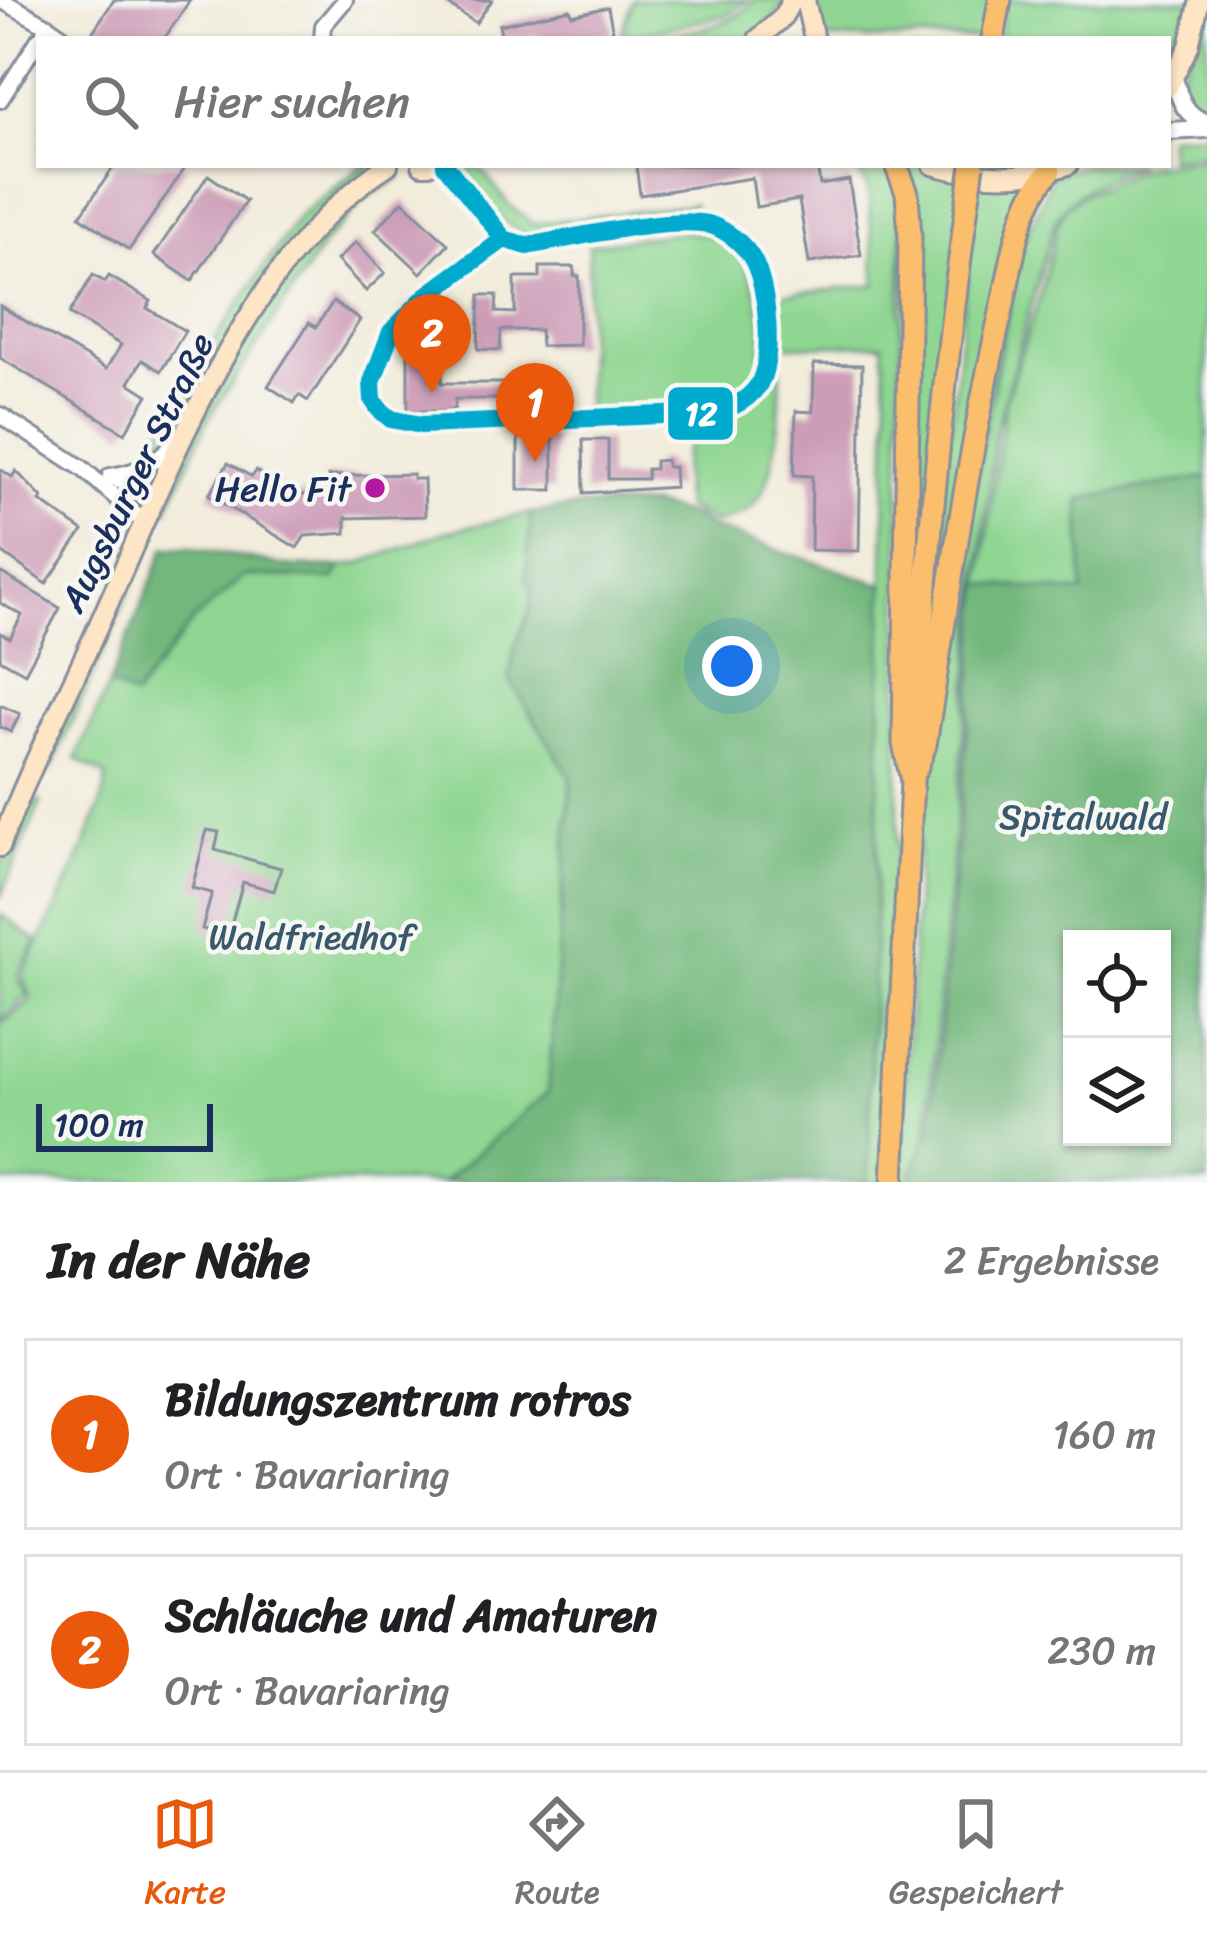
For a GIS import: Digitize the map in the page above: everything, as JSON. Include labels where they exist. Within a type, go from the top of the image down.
[{"type":"main road","points":[[761,36],[782,18],[792,0]]},
{"type":"main road","points":[[806,0],[813,36]]},
{"type":"main road","points":[[994,36],[1000,0]]},
{"type":"main road","points":[[1171,83],[1189,46],[1200,0]]},
{"type":"main road","name":"Augsburger Straße","points":[[0,848],[155,501],[250,316],[292,254],[356,186],[383,168]]},
{"type":"main road","points":[[897,168],[907,193],[910,237],[904,743],[912,781]]},
{"type":"main road","points":[[946,168],[1015,176],[1059,168]]},
{"type":"main road","points":[[893,1182],[912,781],[939,424],[973,168]]},
{"type":"main road","points":[[912,781],[925,745],[956,537],[995,336],[1028,201],[1059,168]]},
{"type":"street","points":[[1,0],[42,35]]},
{"type":"street","points":[[322,36],[323,26],[345,0]]},
{"type":"street","points":[[0,100],[36,44]]},
{"type":"street","points":[[1171,83],[1185,109],[1207,126]]},
{"type":"street","points":[[1171,131],[1207,126]]},
{"type":"street","points":[[448,168],[504,239],[527,245],[696,223],[726,233],[752,259],[758,275],[767,323],[767,363],[760,383],[745,400],[710,413],[437,425],[391,419],[373,400],[371,382],[391,332],[426,296],[504,239]]},
{"type":"street","points":[[0,415],[82,468],[145,523]]},
{"type":"street","points":[[111,476],[155,462],[195,416]]},
{"type":"street","points":[[82,468],[111,476],[155,501]]},
{"type":"green space","points":[[633,0],[748,0],[726,15],[621,36]]},
{"type":"green space","points":[[755,0],[787,0],[766,29],[753,36],[667,36],[721,23]]},
{"type":"green space","points":[[811,0],[994,0],[988,36],[818,36]]},
{"type":"green space","points":[[1005,0],[1193,0],[1171,67],[1171,36],[999,36]]},
{"type":"green space","points":[[1207,0],[1207,119],[1194,114],[1178,81]]},
{"type":"green space","points":[[1207,133],[1207,154],[1171,158],[1171,135]]},
{"type":"green space","points":[[1207,158],[1207,477],[1080,499],[1083,593],[981,584],[1005,401],[1040,296],[1057,225],[1066,207],[1084,194],[1143,168],[1171,168],[1171,162]]},
{"type":"green space","points":[[359,168],[371,168],[322,211],[190,414],[150,459],[123,468],[148,456],[190,377],[298,217]]},
{"type":"green space","points":[[461,168],[480,168],[510,206],[533,224],[694,204],[694,214],[526,236],[495,215]]},
{"type":"green space","points":[[857,168],[891,168],[902,194],[898,828],[886,1182],[868,1182],[888,410],[883,344],[784,346],[779,295],[876,285],[868,190]]},
{"type":"green space","points":[[902,168],[931,168],[963,178],[915,634]]},
{"type":"green space","points":[[1075,168],[1132,168],[1080,194],[1054,223],[996,431],[926,1137],[910,1182],[900,1182],[922,781],[942,652],[1020,250],[1053,175]]},
{"type":"green space","points":[[395,173],[400,178],[364,199],[325,242],[209,418],[166,513],[218,387],[274,293],[334,216]]},
{"type":"green space","points":[[1037,178],[946,580],[927,647],[977,180]]},
{"type":"green space","points":[[672,233],[701,234],[727,243],[748,270],[763,331],[759,369],[746,390],[722,406],[586,412],[589,245]]},
{"type":"green space","points":[[773,366],[780,366],[779,417],[770,472],[748,509],[715,523],[685,507],[687,448],[699,432],[750,402]]},
{"type":"green space","name":"Spitalwald","points":[[1207,477],[1207,1182],[910,1182],[926,1137],[930,1137],[981,584],[1083,593],[1080,499]]},
{"type":"green space","points":[[650,505],[884,585],[868,1182],[443,1182],[548,1092],[571,778],[509,679],[515,646],[529,613],[532,588],[526,578],[531,513]]},
{"type":"green space","name":"Waldfriedhof","points":[[531,513],[526,578],[532,588],[529,613],[515,646],[509,679],[571,778],[548,1093],[443,1182],[0,1182],[0,1025],[32,999],[22,976],[97,814],[106,776],[76,759],[109,685],[134,696],[193,621],[244,576],[334,579],[341,567],[445,532]]},
{"type":"green space","points":[[147,540],[150,544],[52,767],[33,787]]},
{"type":"green space","points":[[188,547],[291,567],[341,567],[334,579],[244,576],[193,621],[134,697],[109,685],[165,548]]},
{"type":"green space","points":[[28,798],[41,802],[0,898],[0,869]]},
{"type":"green space","points":[[0,914],[37,941],[17,976],[28,995],[0,1021]]},
{"type":"building","points":[[114,0],[190,0],[166,36],[90,36]]},
{"type":"building","points":[[441,0],[492,0],[476,23]]},
{"type":"building","points":[[608,7],[613,33],[501,36],[499,25],[570,9],[572,15]]},
{"type":"building","points":[[113,168],[185,168],[129,250],[80,216]]},
{"type":"building","points":[[636,168],[817,168],[820,185],[849,180],[861,255],[809,263],[799,200],[756,207],[752,178],[640,195]]},
{"type":"building","points":[[208,175],[246,201],[192,281],[154,255]]},
{"type":"building","points":[[403,201],[448,244],[421,273],[375,230]]},
{"type":"building","points":[[356,242],[385,273],[366,291],[337,260]]},
{"type":"building","points":[[540,267],[574,267],[574,276],[579,276],[579,345],[541,346],[540,330],[501,330],[500,350],[478,349],[480,295],[497,295],[496,312],[515,313],[515,278],[540,278]]},
{"type":"building","points":[[93,275],[105,282],[109,276],[151,301],[147,308],[185,331],[161,371],[142,360],[129,383],[148,395],[125,433],[0,358],[0,306],[106,369],[121,345],[69,314]]},
{"type":"building","points":[[333,302],[360,320],[308,401],[299,395],[294,403],[268,386],[309,323],[316,327]]},
{"type":"building","points":[[415,338],[442,338],[442,383],[509,383],[509,399],[455,399],[455,408],[445,411],[408,411],[408,353],[415,353]]},
{"type":"building","points":[[814,364],[862,365],[859,551],[811,550],[812,476],[794,475],[796,411],[813,412]]},
{"type":"building","points":[[518,434],[553,434],[553,490],[518,490]]},
{"type":"building","points":[[583,440],[608,440],[608,479],[647,479],[647,469],[655,469],[655,461],[666,460],[667,467],[674,467],[675,487],[584,493]]},
{"type":"building","points":[[228,463],[252,477],[256,471],[295,495],[328,494],[328,476],[413,474],[413,479],[424,479],[425,516],[346,518],[346,533],[305,536],[297,548],[209,495]]},
{"type":"building","points":[[0,469],[12,477],[16,471],[40,501],[83,531],[46,584],[0,551]]},
{"type":"building","points":[[0,572],[60,608],[25,673],[0,659],[0,633],[10,638],[22,615],[0,603]]},
{"type":"building","points":[[0,705],[20,714],[11,732],[0,727]]},
{"type":"building","points":[[207,830],[219,832],[215,850],[281,868],[274,891],[243,882],[228,936],[202,929],[212,893],[192,888]]},
{"type":"transit line","name":"12","points":[[447,168],[504,239]]},
{"type":"transit line","name":"12","points":[[694,222],[730,235],[750,254],[762,288],[768,343],[757,387],[736,404],[710,413],[421,425],[391,419],[373,400],[372,382],[391,332],[426,296],[504,239],[527,246],[694,222]]},
{"type":"place","name":"Schläuche und Amaturen","points":[[432,393]]},
{"type":"place","name":"Bildungszentrum rotros","points":[[535,462]]},
{"type":"place","name":"Hello Fit","points":[[375,488]]}]
